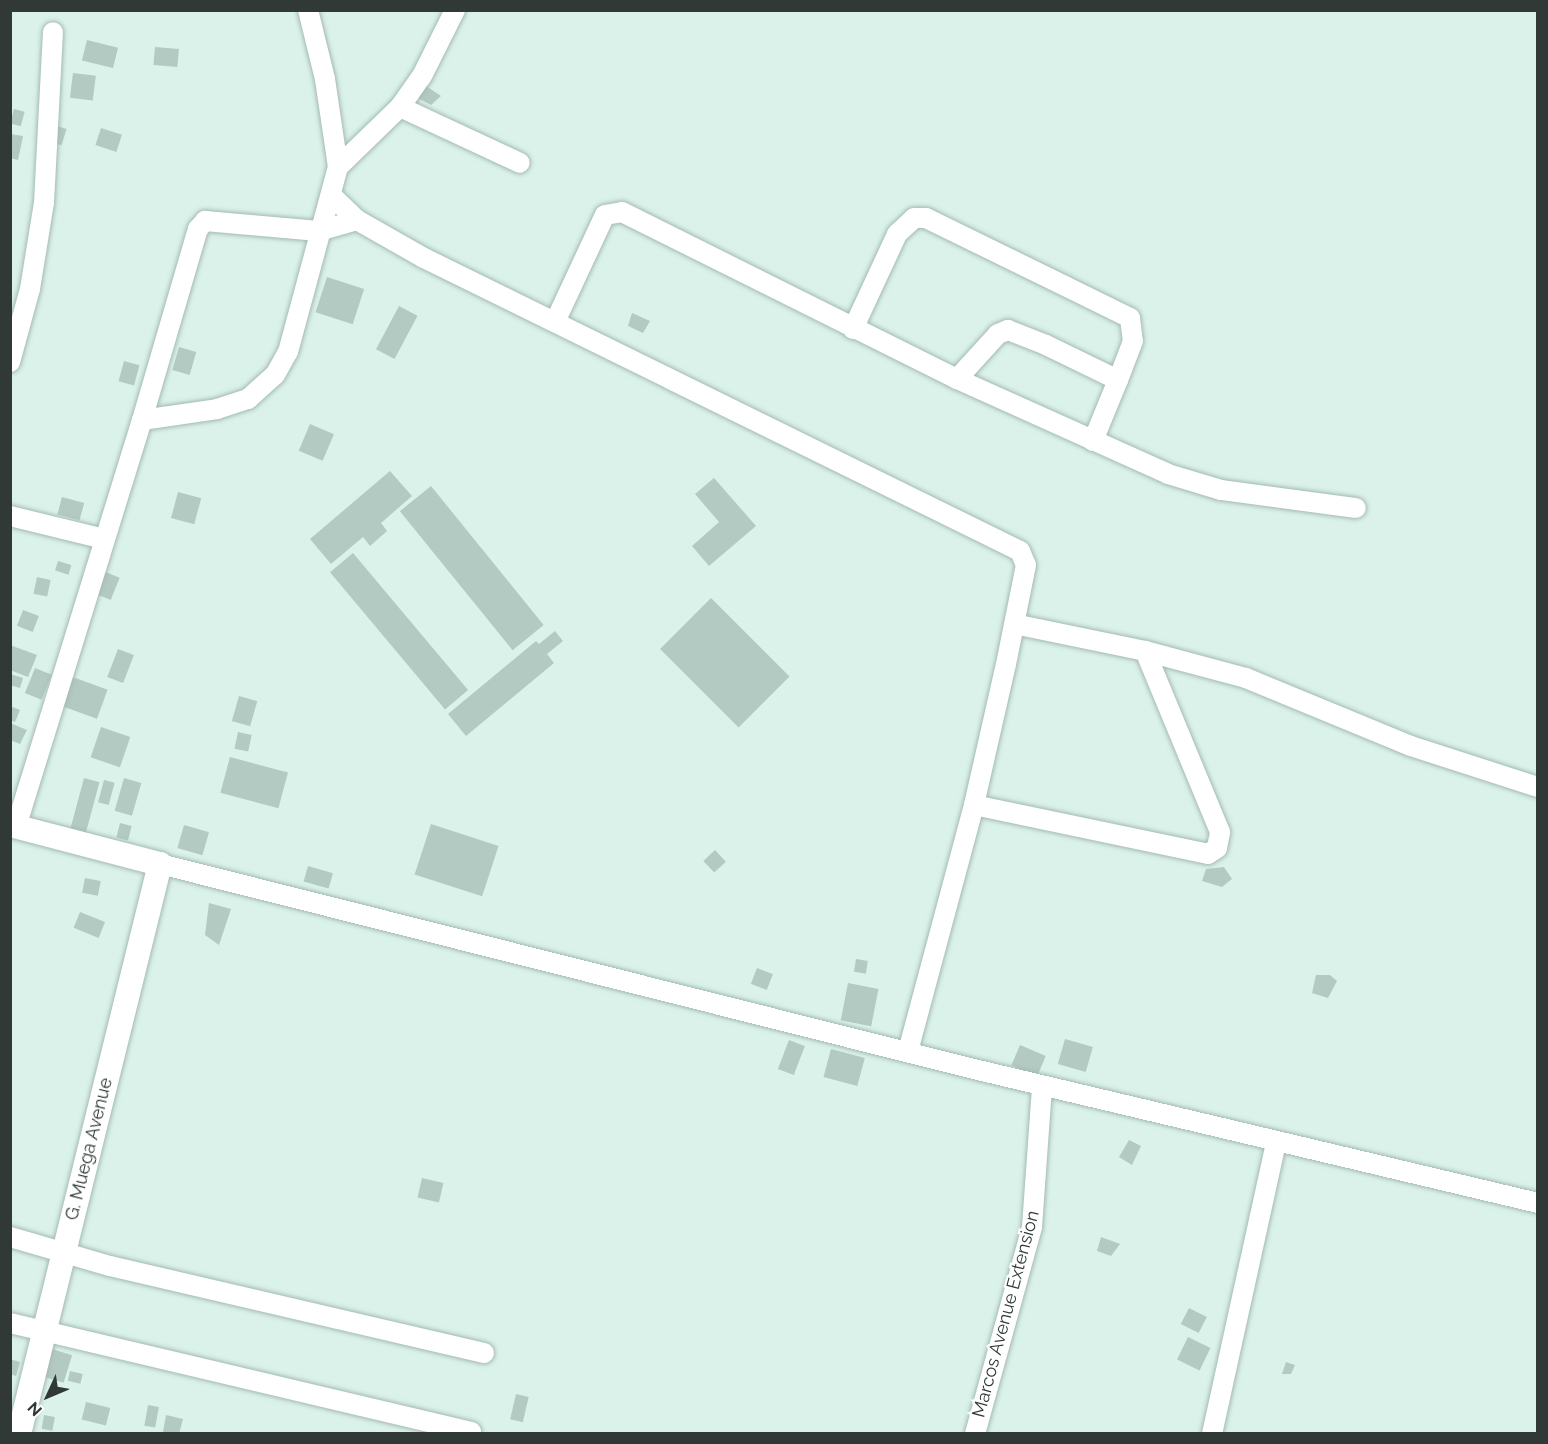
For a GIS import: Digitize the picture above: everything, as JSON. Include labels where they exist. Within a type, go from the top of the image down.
[{"type":"street","points":[[142,420],[231,406],[248,399],[275,375],[288,352],[303,304],[338,167],[325,79],[308,10]]},
{"type":"street","points":[[338,167],[400,107],[422,76],[455,10]]},
{"type":"street","points":[[10,362],[30,289],[44,203],[52,32]]},
{"type":"street","points":[[400,107],[520,163]]},
{"type":"street","points":[[331,195],[357,220],[424,258],[1020,551],[1026,565],[974,805],[908,1052]]},
{"type":"street","points":[[555,322],[599,226],[612,211],[622,212],[957,379],[1189,482],[1356,508]]},
{"type":"street","points":[[853,329],[897,234],[914,218],[926,218],[1130,318],[1133,341],[1093,441]]},
{"type":"street","points":[[357,220],[320,231],[213,219],[198,229],[142,420],[14,826],[1042,1086],[1538,1203]]},
{"type":"street","points":[[957,379],[998,334],[1008,330],[1118,380]]},
{"type":"street","points":[[10,516],[104,539]]},
{"type":"street","points":[[1014,624],[1145,651],[1246,678],[1403,743],[1538,787]]},
{"type":"street","points":[[974,805],[1208,854],[1217,848],[1220,832],[1145,651]]},
{"type":"street","name":"G. Muega Avenue","points":[[19,1434],[160,864]]},
{"type":"street","name":"Marcos Avenue Extension","points":[[975,1434],[1032,1227],[1042,1086]]},
{"type":"street","points":[[1212,1434],[1276,1142]]},
{"type":"street","points":[[10,1237],[64,1250],[110,1266],[484,1353]]},
{"type":"street","points":[[10,1323],[471,1432]]},
{"type":"building","points":[[87,40],[118,48],[113,68],[82,60]]},
{"type":"building","points":[[155,47],[179,49],[177,67],[153,65]]},
{"type":"building","points":[[73,73],[96,76],[93,101],[70,98]]},
{"type":"building","points":[[426,86],[441,96],[431,105],[416,97]]},
{"type":"building","points":[[14,109],[25,112],[21,126],[10,123]]},
{"type":"building","points":[[57,126],[67,129],[62,145],[52,142]]},
{"type":"building","points":[[101,128],[122,135],[116,152],[95,145]]},
{"type":"building","points":[[10,134],[23,136],[18,160],[10,158]]},
{"type":"building","points":[[327,277],[364,289],[353,324],[316,312]]},
{"type":"building","points":[[399,306],[418,316],[395,359],[376,349]]},
{"type":"building","points":[[632,313],[650,321],[643,333],[628,326]]},
{"type":"building","points":[[179,347],[196,352],[190,375],[172,370]]},
{"type":"building","points":[[124,361],[139,365],[134,385],[119,381]]},
{"type":"building","points":[[310,424],[334,434],[323,461],[299,451]]},
{"type":"building","points":[[390,471],[412,496],[381,523],[387,531],[370,546],[363,537],[331,564],[310,539]]},
{"type":"building","points":[[714,478],[756,526],[709,566],[692,546],[719,522],[695,494]]},
{"type":"building","points":[[431,486],[544,625],[513,650],[400,511]]},
{"type":"building","points":[[178,492],[201,498],[194,524],[171,518]]},
{"type":"building","points":[[62,497],[84,503],[80,520],[57,514]]},
{"type":"building","points":[[353,553],[468,690],[445,709],[330,572]]},
{"type":"building","points":[[58,561],[71,565],[68,575],[55,571]]},
{"type":"building","points":[[103,571],[120,578],[111,600],[94,593]]},
{"type":"building","points":[[37,577],[51,580],[47,597],[33,594]]},
{"type":"building","points":[[711,598],[789,676],[739,727],[660,649]]},
{"type":"building","points":[[23,610],[39,616],[33,632],[17,626]]},
{"type":"building","points":[[555,631],[563,641],[547,654],[554,663],[466,736],[448,714],[536,641],[539,644]]},
{"type":"building","points":[[10,645],[37,655],[28,677],[10,670]]},
{"type":"building","points":[[118,649],[134,655],[123,683],[107,677]]},
{"type":"building","points":[[35,668],[52,675],[42,700],[25,693]]},
{"type":"building","points":[[10,674],[23,678],[20,688],[10,685]]},
{"type":"building","points":[[70,676],[108,690],[97,719],[59,705]]},
{"type":"building","points":[[239,696],[257,701],[250,726],[232,721]]},
{"type":"building","points":[[10,706],[20,710],[15,722],[10,720]]},
{"type":"building","points":[[10,723],[27,730],[20,744],[10,740]]},
{"type":"building","points":[[101,727],[130,737],[120,767],[91,757]]},
{"type":"building","points":[[238,732],[252,735],[248,752],[234,749]]},
{"type":"building","points":[[230,757],[288,773],[278,808],[220,793]]},
{"type":"building","points":[[84,778],[99,782],[86,832],[71,828]]},
{"type":"building","points":[[124,778],[141,783],[132,816],[115,811]]},
{"type":"building","points":[[104,780],[115,783],[109,805],[98,802]]},
{"type":"building","points":[[120,823],[132,826],[128,840],[116,838]]},
{"type":"building","points":[[431,824],[499,846],[482,896],[415,874]]},
{"type":"building","points":[[184,825],[209,832],[202,855],[177,848]]},
{"type":"building","points":[[715,850],[726,862],[714,873],[703,861]]},
{"type":"building","points":[[308,866],[333,873],[329,889],[304,881]]},
{"type":"building","points":[[1224,867],[1232,879],[1222,887],[1202,881],[1206,869]]},
{"type":"building","points":[[85,878],[101,881],[98,896],[82,893]]},
{"type":"building","points":[[209,903],[231,909],[219,945],[205,935]]},
{"type":"building","points":[[80,912],[105,922],[99,938],[74,928]]},
{"type":"building","points":[[856,959],[868,961],[866,974],[854,972]]},
{"type":"building","points":[[757,968],[773,974],[767,990],[751,984]]},
{"type":"building","points":[[1316,975],[1330,975],[1337,981],[1328,998],[1312,993]]},
{"type":"building","points":[[848,983],[878,989],[871,1026],[841,1020]]},
{"type":"building","points":[[1065,1039],[1093,1047],[1086,1072],[1058,1064]]},
{"type":"building","points":[[789,1040],[805,1046],[794,1075],[778,1069]]},
{"type":"building","points":[[1020,1045],[1046,1056],[1037,1076],[1011,1065]]},
{"type":"building","points":[[831,1049],[865,1058],[857,1086],[823,1077]]},
{"type":"building","points":[[1129,1140],[1141,1146],[1132,1165],[1119,1157]]},
{"type":"building","points":[[422,1178],[443,1183],[439,1202],[418,1197]]},
{"type":"building","points":[[1101,1237],[1120,1244],[1111,1256],[1097,1251]]},
{"type":"building","points":[[1189,1308],[1207,1317],[1199,1333],[1181,1324]]},
{"type":"building","points":[[1188,1337],[1210,1348],[1200,1370],[1177,1359]]},
{"type":"building","points":[[52,1349],[72,1355],[64,1383],[44,1377]]},
{"type":"building","points":[[10,1359],[20,1362],[16,1376],[10,1374]]},
{"type":"building","points":[[1286,1362],[1295,1365],[1291,1374],[1282,1374]]},
{"type":"building","points":[[70,1371],[83,1374],[80,1384],[68,1381]]},
{"type":"building","points":[[516,1394],[529,1397],[523,1422],[510,1419]]},
{"type":"building","points":[[86,1402],[110,1408],[106,1426],[82,1419]]},
{"type":"building","points":[[148,1405],[159,1407],[155,1428],[144,1426]]},
{"type":"building","points":[[44,1415],[55,1417],[52,1431],[42,1429]]},
{"type":"building","points":[[166,1415],[183,1419],[179,1434],[163,1432]]}]
